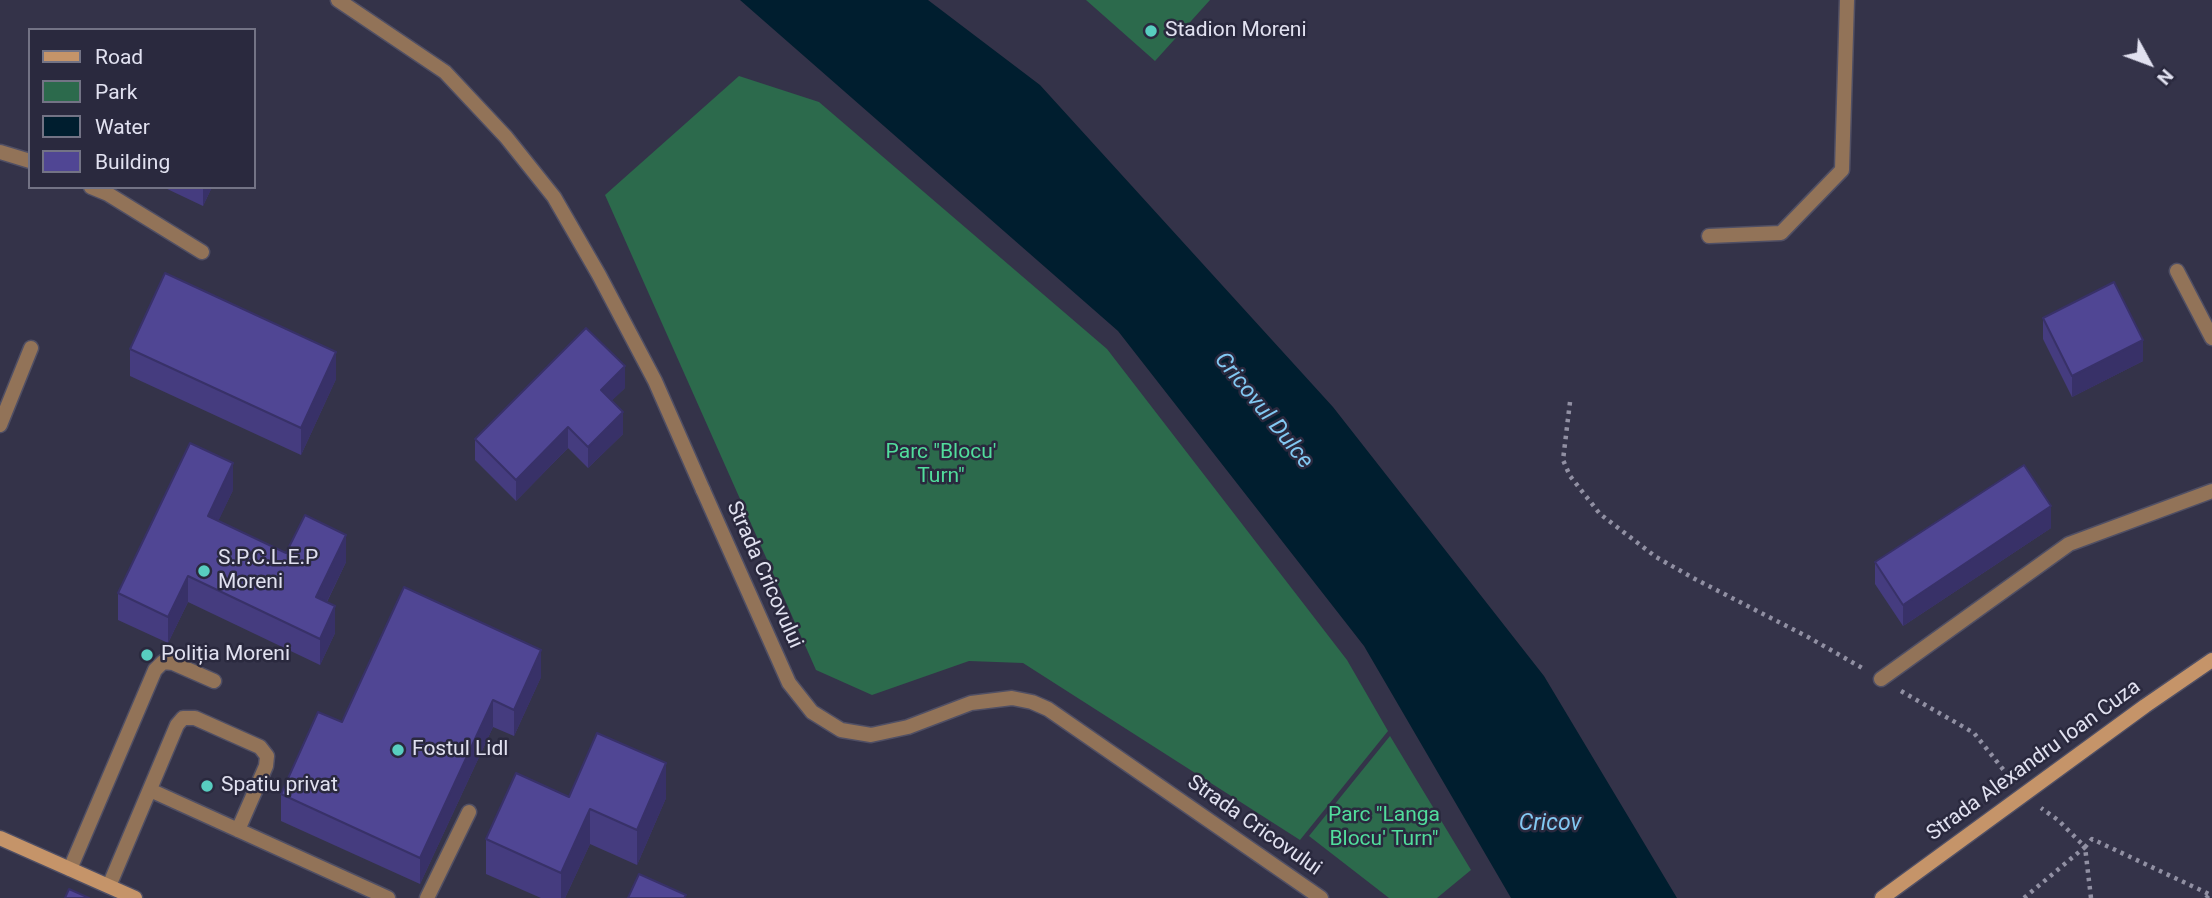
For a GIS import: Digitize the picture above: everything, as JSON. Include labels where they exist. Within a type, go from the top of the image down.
[{"type":"main road","name":"Strada Alexandru Ioan Cuza","points":[[1882,898],[2022,794],[2212,660]]},
{"type":"main road","points":[[0,838],[135,898]]},
{"type":"street","name":"Strada Cricovului","points":[[338,0],[445,72],[506,137],[554,197],[655,381],[789,683],[811,712],[841,730],[871,735],[908,727],[971,703],[1012,698],[1031,702],[1048,709],[1321,898]]},
{"type":"street","points":[[1709,236],[1781,233],[1842,170],[1847,0]]},
{"type":"street","points":[[0,152],[28,160]]},
{"type":"street","points":[[96,189],[202,252]]},
{"type":"street","points":[[2177,271],[2212,338]]},
{"type":"street","points":[[0,425],[31,348]]},
{"type":"street","points":[[1881,679],[2069,544],[2212,491]]},
{"type":"street","points":[[70,869],[155,670],[163,662],[173,663],[214,681]]},
{"type":"street","points":[[109,887],[177,725],[183,718],[195,718],[260,747],[267,756],[266,766],[238,830]]},
{"type":"street","points":[[150,790],[387,898]]},
{"type":"street","points":[[427,898],[469,812]]},
{"type":"path","points":[[1570,402],[1563,460],[1570,476],[1600,514],[1656,557],[1808,637],[1974,733],[2022,794],[2058,820],[2085,848],[2091,898]]},
{"type":"path","points":[[2024,898],[2085,848],[2092,839],[2209,895]]},
{"type":"green space","name":"Stadion Moreni","points":[[1086,0],[1210,0],[1155,61]]},
{"type":"green space","name":"Parc \"Blocu' Turn\"","points":[[739,76],[819,102],[1107,349],[1347,660],[1388,731],[1300,840],[1023,663],[969,661],[872,695],[816,670],[605,195]]},
{"type":"green space","name":"Parc \"Langa Blocu' Turn\"","points":[[1390,736],[1471,870],[1437,898],[1389,898],[1309,836]]},
{"type":"water","name":"Cricov","points":[[740,0],[928,0],[1040,85],[1333,407],[1544,676],[1677,898],[1511,898],[1364,646],[1118,331]]},
{"type":"building","points":[[165,273],[336,352],[301,428],[130,349]]},
{"type":"building","points":[[2114,282],[2143,340],[2072,376],[2043,318]]},
{"type":"building","points":[[586,328],[625,366],[601,390],[623,412],[588,447],[568,427],[516,480],[475,439]]},
{"type":"building","name":"S.P.C.L.E.P Moreni","points":[[190,443],[233,463],[208,516],[286,553],[305,515],[346,535],[316,597],[335,606],[320,639],[188,576],[168,617],[118,593]]},
{"type":"building","points":[[2024,465],[2051,506],[1903,605],[1875,562]]},
{"type":"building","name":"Fostul Lidl","points":[[404,587],[541,650],[514,710],[493,700],[420,858],[281,794],[318,712],[342,722]]},
{"type":"building","points":[[597,733],[666,763],[637,830],[590,809],[561,873],[486,839],[516,773],[569,797]]},
{"type":"building","points":[[639,874],[686,895],[684,898],[628,898]]},
{"type":"building","points":[[69,889],[89,898],[65,898]]},
{"type":"place","name":"Stadion Moreni","points":[[1151,31]]},
{"type":"place","name":"S.P.C.L.E.P Moreni","points":[[204,571]]},
{"type":"place","name":"Poliția Moreni","points":[[147,655]]},
{"type":"place","name":"Fostul Lidl","points":[[398,750]]},
{"type":"place","name":"Spatiu privat","points":[[207,786]]},
{"type":"water label","name":"Cricovul Dulce","points":[[1263,411]]}]
